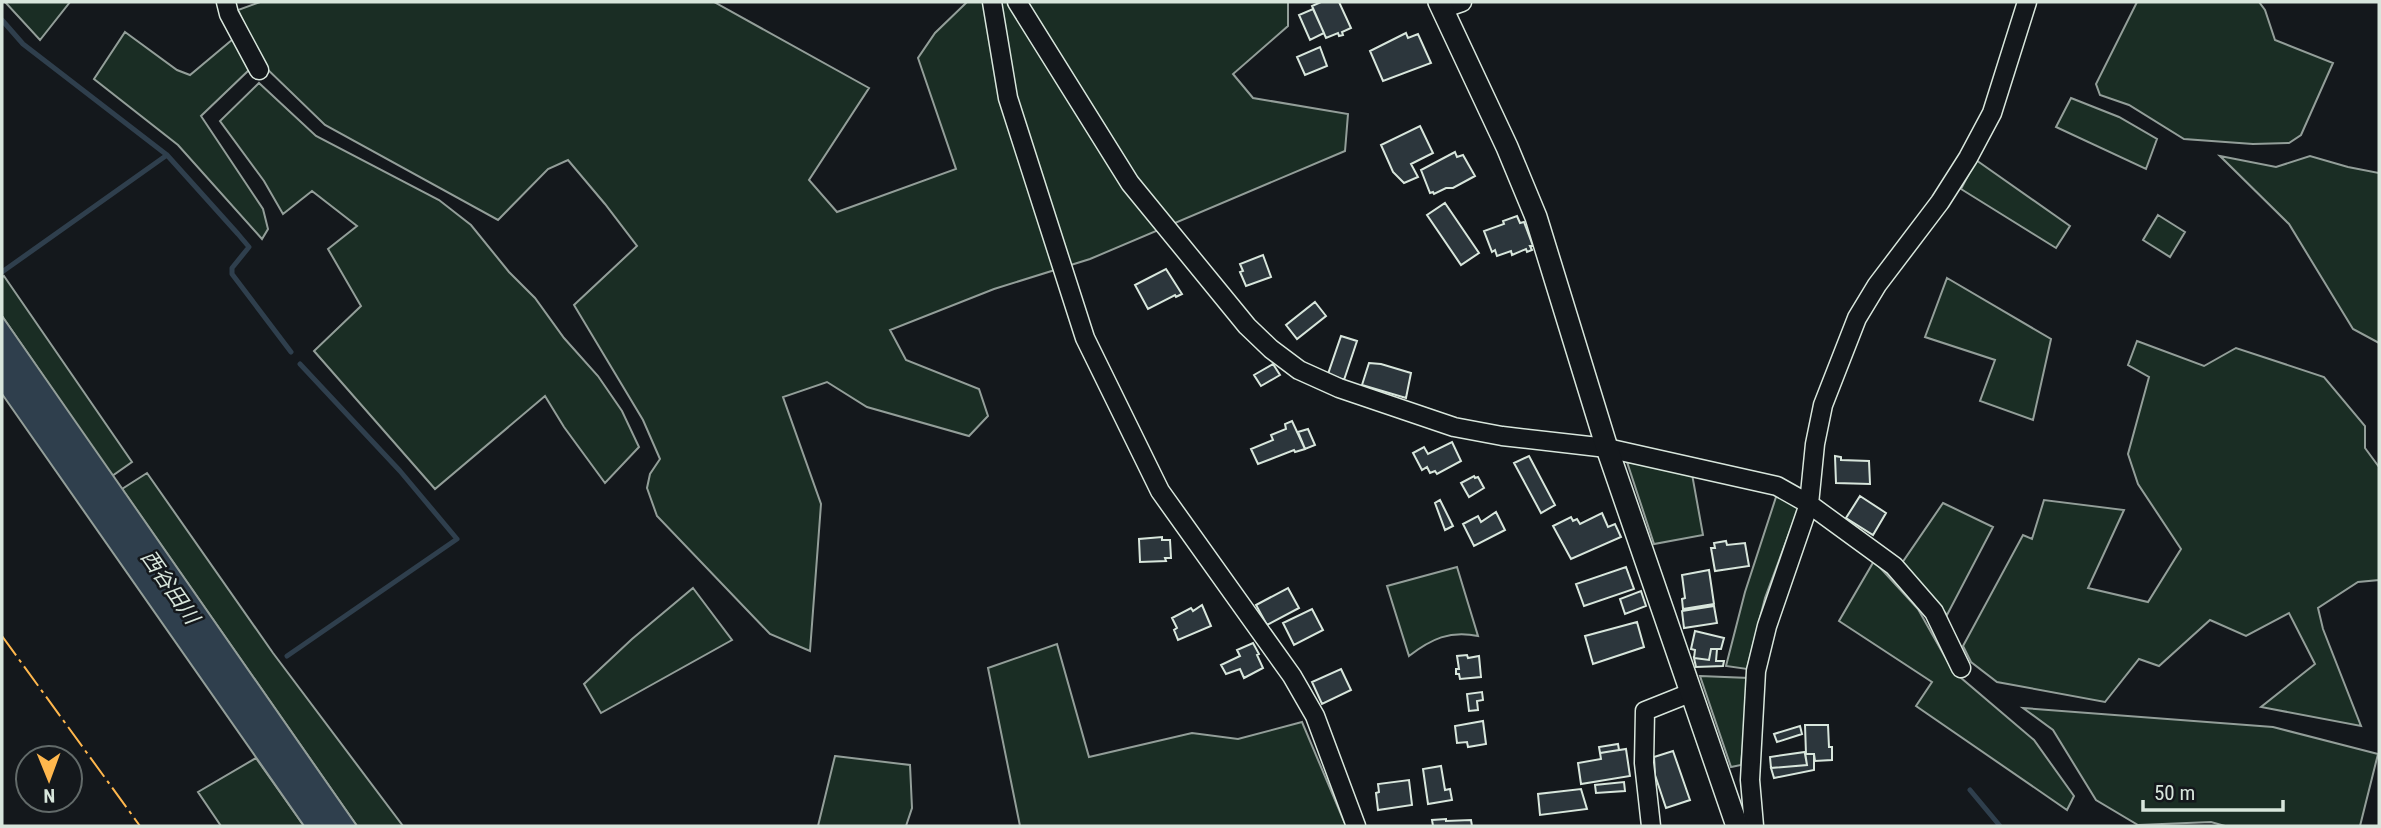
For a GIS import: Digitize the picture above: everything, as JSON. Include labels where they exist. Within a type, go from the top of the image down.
[{"type":"street","points":[[226,2],[229,14],[259,70]]},
{"type":"street","points":[[992,2],[1008,98],[1085,338],[1160,491],[1292,677],[1315,716],[1356,826]]},
{"type":"street","points":[[1017,2],[1130,183],[1248,326],[1271,349],[1299,370],[1328,384],[1454,427],[1502,436],[1607,448],[1777,486],[1809,504],[1894,566],[1916,588],[1934,612],[1961,668]]},
{"type":"street","points":[[1754,826],[1750,780],[1756,671],[1768,626],[1809,504],[1815,444],[1823,405],[1857,318],[1877,285],[1940,202],[1969,158],[1992,113],[2027,2]]},
{"type":"street","points":[[1447,4],[1536,216],[1607,448],[1737,826]]},
{"type":"street","points":[[1651,826],[1644,764],[1645,710],[1690,693]]},
{"type":"green space","points":[[5,2],[70,2],[40,40]]},
{"type":"green space","points":[[260,2],[714,2],[869,88],[809,180],[837,212],[956,169],[918,58],[935,33],[967,2],[1288,2],[1288,26],[1233,74],[1253,98],[1348,114],[1345,151],[1090,259],[994,289],[890,330],[906,360],[979,389],[988,416],[969,436],[867,407],[827,382],[783,397],[821,504],[810,651],[770,634],[657,516],[647,488],[650,474],[660,459],[643,420],[574,305],[637,246],[568,160],[548,169],[498,220],[325,125],[264,66],[238,10]]},
{"type":"green space","points":[[2137,2],[2259,2],[2265,10],[2275,40],[2333,63],[2301,135],[2289,143],[2253,144],[2184,139],[2129,105],[2100,95],[2096,84]]},
{"type":"green space","points":[[125,32],[177,70],[190,75],[233,39],[250,69],[201,116],[263,209],[268,229],[262,239],[178,145],[94,79]]},
{"type":"green space","points":[[259,83],[316,136],[439,200],[471,225],[509,272],[535,298],[564,338],[598,376],[622,411],[639,447],[605,483],[545,396],[435,489],[314,351],[361,306],[328,249],[357,226],[312,191],[283,214],[264,181],[220,121]]},
{"type":"green space","points":[[2071,98],[2119,117],[2157,139],[2146,169],[2056,127]]},
{"type":"green space","points":[[2220,156],[2276,167],[2310,156],[2379,173],[2379,343],[2353,329],[2289,224]]},
{"type":"green space","points":[[1976,160],[2070,226],[2056,248],[1961,189]]},
{"type":"green space","points":[[2158,215],[2185,232],[2170,257],[2143,240]]},
{"type":"green space","points":[[4,276],[132,462],[112,476],[2,316]]},
{"type":"green space","points":[[1947,278],[2051,339],[2033,420],[1980,401],[1995,360],[1925,337]]},
{"type":"green space","points":[[2137,341],[2204,366],[2236,348],[2324,377],[2365,426],[2365,448],[2379,467],[2379,580],[2358,582],[2318,608],[2323,629],[2361,726],[2261,707],[2315,664],[2289,613],[2246,636],[2210,620],[2159,666],[2139,659],[2105,702],[1997,682],[1971,662],[1963,646],[2023,535],[2032,539],[2044,500],[2124,510],[2088,588],[2148,602],[2181,549],[2138,484],[2128,454],[2149,377],[2128,365]]},
{"type":"green space","points":[[1627,462],[1692,474],[1703,535],[1654,544]]},
{"type":"green space","points":[[147,473],[273,653],[403,826],[357,826],[122,489]]},
{"type":"green space","points":[[1777,494],[1799,507],[1765,598],[1747,669],[1726,666],[1745,592]]},
{"type":"green space","points":[[1943,503],[1993,527],[1947,615],[1902,563]]},
{"type":"green space","points":[[1874,561],[1918,609],[1953,671],[2034,740],[2074,796],[2067,810],[1916,706],[1932,682],[1839,621]]},
{"type":"green space","points":[[1457,567],[1478,636],[1458,634],[1441,637],[1409,656],[1387,586]]},
{"type":"green space","points":[[693,588],[732,640],[601,713],[584,684]]},
{"type":"green space","points":[[1057,644],[1089,757],[1192,733],[1238,739],[1302,722],[1346,826],[1020,826],[988,668]]},
{"type":"green space","points":[[1700,676],[1749,678],[1741,765],[1731,767]]},
{"type":"green space","points":[[2023,708],[2273,727],[2378,754],[2360,826],[2225,826],[2211,822],[2138,825],[2096,800],[2053,730]]},
{"type":"green space","points":[[835,756],[910,765],[912,808],[906,826],[818,826]]},
{"type":"green space","points":[[256,758],[304,826],[221,826],[198,792]]},
{"type":"water","name":"西谷田川","points":[[2,316],[357,826],[304,826],[2,394]]},
{"type":"building","points":[[1321,2],[1339,2],[1351,28],[1342,32],[1343,35],[1339,36],[1338,33],[1326,38],[1312,6]]},
{"type":"building","points":[[1313,9],[1324,33],[1310,40],[1299,15]]},
{"type":"building","points":[[1406,33],[1408,38],[1418,34],[1431,63],[1383,81],[1370,51]]},
{"type":"building","points":[[1320,47],[1327,66],[1305,75],[1297,57]]},
{"type":"building","points":[[1420,126],[1433,153],[1411,164],[1418,177],[1404,183],[1393,172],[1381,145]]},
{"type":"building","points":[[1455,152],[1457,157],[1463,155],[1475,176],[1453,188],[1430,193],[1421,170]]},
{"type":"building","points":[[1445,203],[1479,253],[1461,265],[1427,215]]},
{"type":"building","points":[[1517,216],[1520,223],[1524,222],[1532,250],[1527,252],[1526,249],[1512,255],[1511,251],[1497,256],[1495,250],[1492,252],[1484,231]]},
{"type":"building","points":[[1263,255],[1271,277],[1246,286],[1240,272],[1243,271],[1240,264]]},
{"type":"building","points":[[1166,269],[1182,294],[1148,309],[1135,285]]},
{"type":"building","points":[[1315,302],[1326,316],[1297,339],[1286,325]]},
{"type":"building","points":[[1341,336],[1357,341],[1344,380],[1328,374]]},
{"type":"building","points":[[1369,363],[1411,373],[1406,398],[1362,385]]},
{"type":"building","points":[[1273,364],[1280,375],[1261,386],[1254,375]]},
{"type":"building","points":[[1292,421],[1305,449],[1294,450],[1258,464],[1251,449],[1273,440],[1271,435],[1286,429],[1285,424]]},
{"type":"building","points":[[1308,429],[1315,445],[1305,449],[1298,432]]},
{"type":"building","points":[[1452,442],[1461,461],[1437,474],[1435,471],[1430,473],[1427,467],[1422,470],[1413,453],[1424,447],[1428,454]]},
{"type":"building","points":[[1529,456],[1555,505],[1541,513],[1514,463]]},
{"type":"building","points":[[1835,456],[1841,457],[1841,460],[1869,461],[1870,484],[1836,483]]},
{"type":"building","points":[[1474,476],[1478,477],[1484,488],[1469,497],[1461,483]]},
{"type":"building","points":[[1860,496],[1886,513],[1873,535],[1846,518]]},
{"type":"building","points":[[1440,500],[1453,526],[1445,530],[1435,503]]},
{"type":"building","points":[[1496,512],[1505,530],[1474,546],[1463,524],[1478,516],[1481,522]]},
{"type":"building","points":[[1602,513],[1608,527],[1615,524],[1621,537],[1571,559],[1553,526],[1571,517],[1573,521],[1577,519],[1580,524]]},
{"type":"building","points":[[1162,537],[1162,540],[1170,540],[1171,558],[1165,558],[1166,561],[1140,562],[1139,539]]},
{"type":"building","points":[[1726,541],[1727,545],[1745,543],[1749,566],[1715,571],[1711,548],[1715,548],[1714,543]]},
{"type":"building","points":[[1626,567],[1634,589],[1584,606],[1576,584]]},
{"type":"building","points":[[1709,570],[1714,604],[1683,609],[1682,599],[1685,598],[1682,575]]},
{"type":"building","points":[[1288,588],[1299,608],[1267,625],[1256,605]]},
{"type":"building","points":[[1641,591],[1646,606],[1625,614],[1620,599]]},
{"type":"building","points":[[1202,605],[1211,626],[1178,640],[1174,630],[1177,628],[1172,618]]},
{"type":"building","points":[[1714,606],[1717,623],[1684,628],[1682,611]]},
{"type":"building","points":[[1312,609],[1323,630],[1294,645],[1283,623]]},
{"type":"building","points":[[1637,622],[1644,647],[1593,664],[1585,636]]},
{"type":"building","points":[[1695,631],[1724,638],[1721,649],[1711,649],[1709,660],[1694,658],[1695,650],[1691,649]]},
{"type":"building","points":[[1253,643],[1263,668],[1244,678],[1240,669],[1226,674],[1221,665],[1240,656],[1237,650]]},
{"type":"building","points":[[1711,649],[1717,649],[1716,661],[1724,661],[1723,666],[1696,667],[1694,658],[1709,660]]},
{"type":"building","points":[[1467,655],[1468,658],[1479,656],[1481,677],[1460,679],[1459,674],[1456,674],[1456,669],[1459,669],[1457,656]]},
{"type":"building","points":[[1341,669],[1351,690],[1322,704],[1312,682]]},
{"type":"building","points":[[1482,692],[1483,700],[1477,701],[1478,710],[1469,711],[1467,694]]},
{"type":"building","points":[[1483,721],[1486,744],[1468,747],[1467,742],[1457,743],[1455,726]]},
{"type":"building","points":[[1805,725],[1828,725],[1832,760],[1815,761],[1814,754],[1806,754]]},
{"type":"building","points":[[1800,726],[1802,734],[1777,742],[1774,734]]},
{"type":"building","points":[[1618,744],[1619,750],[1600,753],[1599,747]]},
{"type":"building","points":[[1626,749],[1630,776],[1581,784],[1578,763],[1601,759],[1600,753]]},
{"type":"building","points":[[1673,751],[1690,800],[1666,808],[1655,775],[1654,757]]},
{"type":"building","points":[[1805,752],[1807,765],[1771,768],[1770,757]]},
{"type":"building","points":[[1805,754],[1814,754],[1814,770],[1774,778],[1771,768],[1807,765]]},
{"type":"building","points":[[1441,766],[1445,790],[1450,789],[1452,800],[1428,804],[1423,769]]},
{"type":"building","points":[[1409,780],[1412,805],[1378,810],[1378,784]]},
{"type":"building","points":[[1624,782],[1625,791],[1596,793],[1595,785]]},
{"type":"building","points":[[1581,789],[1587,809],[1540,815],[1538,794]]},
{"type":"building","points":[[1432,820],[1471,820],[1472,826],[1433,826]]},
{"type":"waterway","points":[[2,20],[23,44],[167,155],[238,234],[249,247],[232,268],[232,274],[291,352]]},
{"type":"waterway","points":[[2,272],[167,155]]},
{"type":"waterway","points":[[287,656],[457,539],[400,471],[300,364]]},
{"type":"waterway","points":[[1970,790],[2000,826]]},
{"type":"power","points":[[2,636],[140,826]]}]
